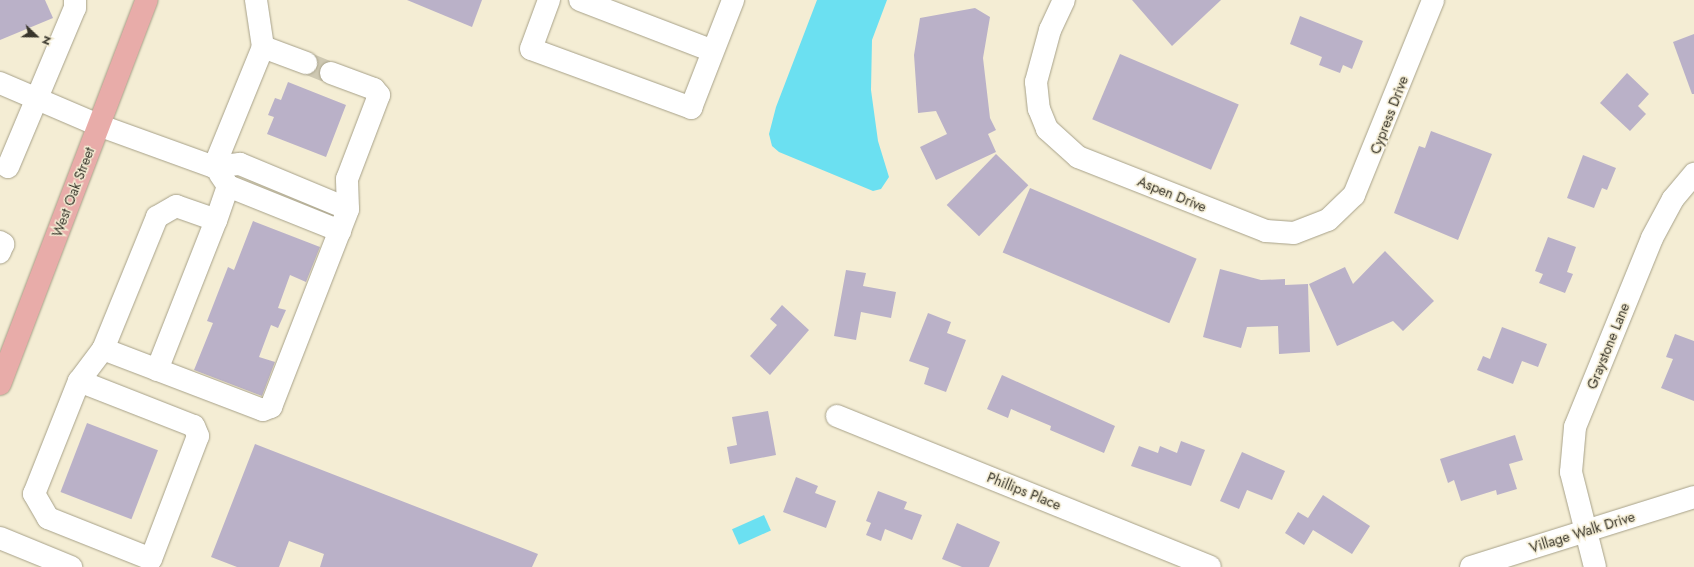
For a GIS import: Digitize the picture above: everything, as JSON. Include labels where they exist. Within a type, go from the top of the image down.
[{"type":"main road","name":"West Oak Street","points":[[0,383],[147,0]]},
{"type":"street","points":[[8,167],[75,8],[75,0]]},
{"type":"street","points":[[214,167],[263,46],[256,0]]},
{"type":"street","points":[[549,0],[532,49],[690,108],[733,0]]},
{"type":"street","points":[[580,0],[713,51]]},
{"type":"street","name":"Aspen Drive","points":[[1064,0],[1050,30],[1036,82],[1039,109],[1048,129],[1078,157],[1258,228],[1294,233],[1328,220]]},
{"type":"street","name":"Cypress Drive","points":[[1328,220],[1354,195],[1368,167],[1433,0]]},
{"type":"street","points":[[263,46],[306,63]]},
{"type":"street","points":[[102,349],[263,410],[271,407],[348,209],[347,179],[378,95],[374,89],[331,73]]},
{"type":"street","points":[[0,82],[98,125],[214,167],[240,164],[348,209]]},
{"type":"street","points":[[214,167],[228,186],[340,231]]},
{"type":"street","name":"Graystone Lane","points":[[1595,567],[1584,531],[1571,472],[1575,428],[1652,238],[1673,199],[1694,174]]},
{"type":"street","points":[[157,370],[228,186]]},
{"type":"street","points":[[79,381],[194,426],[198,436],[149,563],[48,518],[34,494],[79,381],[102,349],[157,217],[176,206],[216,220]]},
{"type":"street","points":[[0,242],[4,244],[0,252]]},
{"type":"street","name":"Phillips Place","points":[[837,416],[1210,567]]},
{"type":"street","name":"Village Walk Drive","points":[[1471,567],[1694,497]]},
{"type":"street","points":[[0,538],[71,567]]},
{"type":"water","points":[[817,0],[887,0],[872,40],[871,90],[878,141],[889,177],[881,189],[873,191],[779,152],[772,146],[769,134],[776,107]]},
{"type":"water","points":[[764,515],[771,531],[739,545],[732,529]]},
{"type":"building","points":[[0,0],[45,0],[53,18],[0,40]]},
{"type":"building","points":[[407,0],[482,0],[472,27]]},
{"type":"building","points":[[1132,0],[1221,0],[1172,46]]},
{"type":"building","points":[[975,8],[990,17],[983,58],[990,118],[996,130],[988,134],[996,152],[936,180],[920,147],[947,134],[936,111],[918,113],[914,55],[920,18]]},
{"type":"building","points":[[1300,16],[1363,41],[1352,69],[1343,65],[1340,73],[1319,65],[1322,57],[1290,44]]},
{"type":"building","points":[[1694,34],[1694,94],[1692,94],[1673,42]]},
{"type":"building","points":[[1120,54],[1239,104],[1211,170],[1092,119]]},
{"type":"building","points":[[1627,73],[1649,94],[1638,106],[1646,114],[1630,131],[1600,103]]},
{"type":"building","points":[[288,82],[346,105],[326,157],[267,134],[274,117],[268,115],[275,98],[281,100]]},
{"type":"building","points":[[1431,131],[1492,154],[1458,240],[1394,213],[1419,146],[1425,148]]},
{"type":"building","points":[[996,154],[1028,185],[979,236],[947,205]]},
{"type":"building","points":[[1583,155],[1616,168],[1607,190],[1602,188],[1594,208],[1567,198]]},
{"type":"building","points":[[1030,188],[1197,259],[1169,323],[1003,252]]},
{"type":"building","points":[[253,221],[320,247],[306,282],[290,275],[278,308],[286,310],[278,328],[271,325],[259,357],[275,362],[262,396],[194,370],[213,323],[207,321],[228,267],[234,270]]},
{"type":"building","points":[[1548,237],[1576,247],[1567,272],[1573,274],[1565,293],[1539,283],[1543,274],[1535,271]]},
{"type":"building","points":[[1385,251],[1434,301],[1403,331],[1393,321],[1337,346],[1309,284],[1345,267],[1353,284]]},
{"type":"building","points":[[1220,269],[1261,280],[1285,279],[1285,285],[1308,284],[1310,352],[1279,354],[1278,326],[1247,327],[1241,348],[1203,337]]},
{"type":"building","points":[[846,270],[866,273],[863,286],[896,292],[891,318],[861,312],[856,340],[834,336]]},
{"type":"building","points":[[782,305],[809,330],[770,375],[750,356],[777,325],[770,319]]},
{"type":"building","points":[[928,313],[951,322],[947,333],[966,340],[946,392],[924,384],[929,368],[909,361]]},
{"type":"building","points":[[1502,327],[1547,344],[1538,367],[1522,361],[1513,384],[1477,370],[1483,356],[1490,359]]},
{"type":"building","points":[[1675,334],[1694,341],[1694,401],[1661,388],[1673,359],[1666,357]]},
{"type":"building","points":[[1002,375],[1115,426],[1104,453],[1050,430],[1051,426],[1011,409],[1008,418],[987,409]]},
{"type":"building","points":[[768,411],[776,455],[730,464],[727,447],[737,445],[732,417]]},
{"type":"building","points":[[87,423],[158,450],[131,519],[60,492]]},
{"type":"building","points":[[1515,435],[1523,460],[1509,464],[1517,489],[1497,495],[1496,490],[1461,501],[1454,480],[1448,483],[1440,459]]},
{"type":"building","points":[[1181,441],[1205,450],[1191,486],[1131,466],[1139,446],[1158,453],[1160,446],[1177,453]]},
{"type":"building","points":[[255,444],[538,554],[532,567],[320,567],[324,554],[289,541],[279,567],[237,567],[211,557]]},
{"type":"building","points":[[1242,452],[1285,471],[1272,500],[1247,490],[1239,509],[1220,501]]},
{"type":"building","points":[[796,477],[818,486],[815,493],[836,501],[826,528],[783,512]]},
{"type":"building","points":[[878,491],[907,502],[904,509],[922,515],[912,540],[885,529],[881,541],[866,535],[871,523],[866,521]]},
{"type":"building","points":[[1323,495],[1370,526],[1352,554],[1313,530],[1304,545],[1285,533],[1298,512],[1308,518]]},
{"type":"building","points":[[957,523],[1000,542],[989,567],[962,567],[942,559]]},
{"type":"tunnel","points":[[306,63],[331,73]]}]
